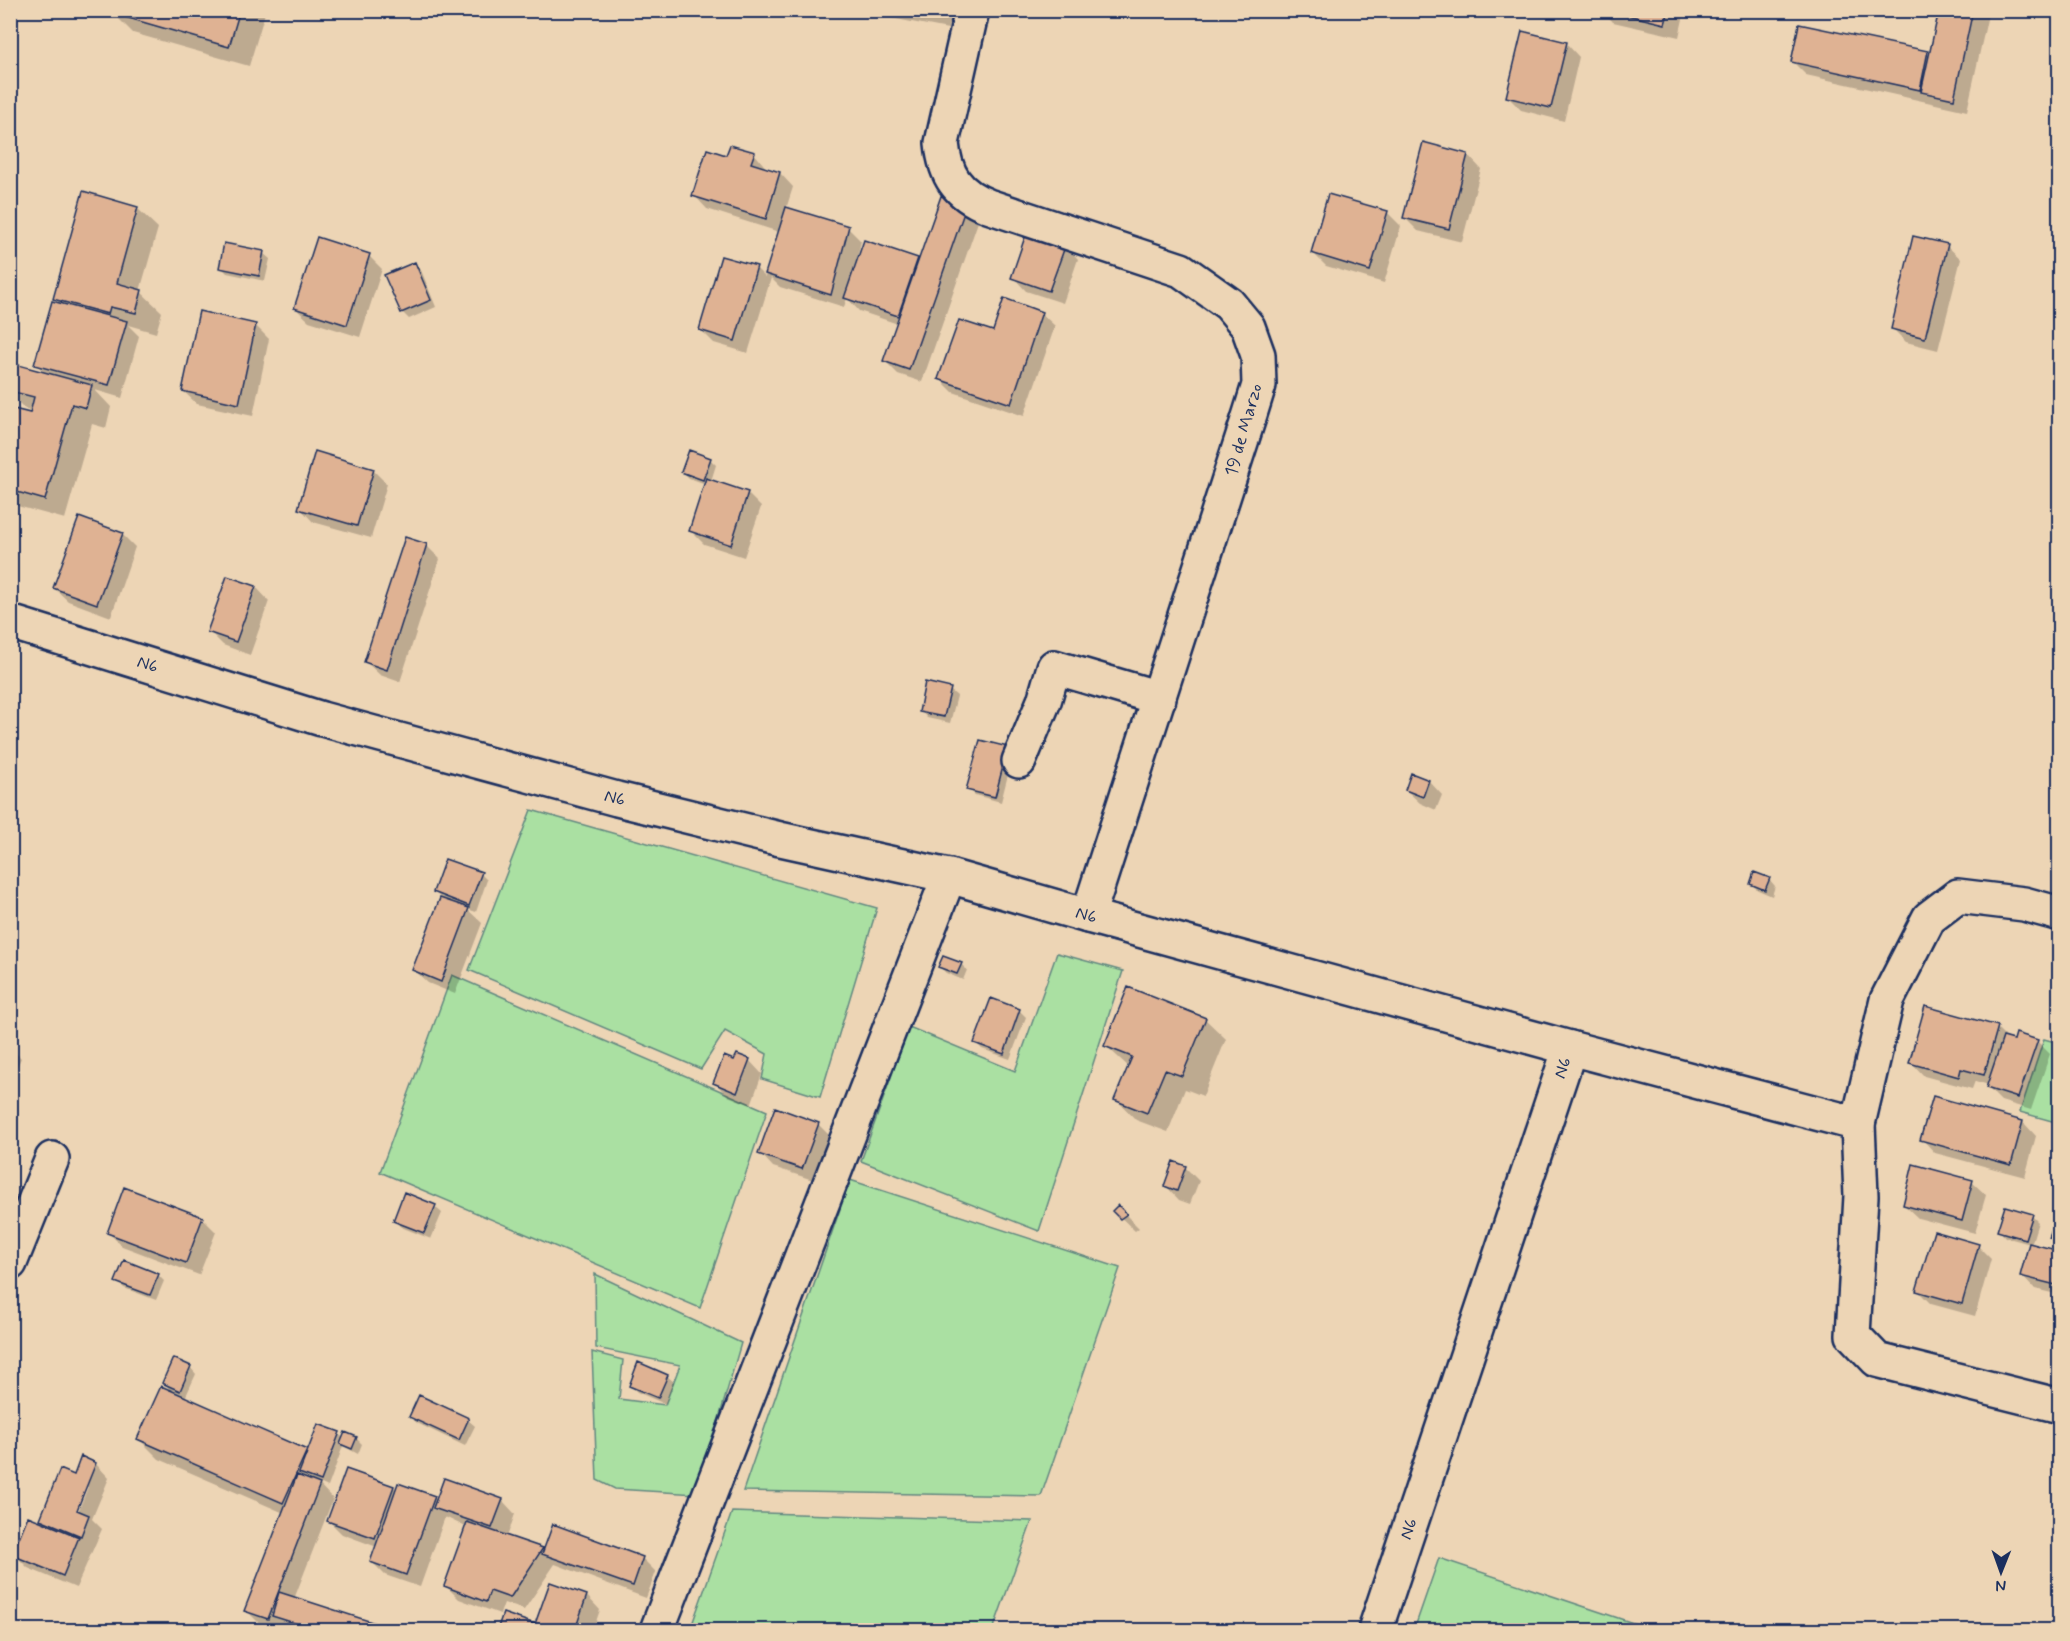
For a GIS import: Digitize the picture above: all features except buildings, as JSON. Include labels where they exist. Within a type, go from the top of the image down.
[{"type":"street","name":"19 de Marzo","points":[[972,10],[942,143],[944,164],[959,189],[972,200],[988,206],[1181,270],[1229,303],[1248,327],[1258,355],[1259,385],[1088,916]]},
{"type":"street","name":"N6","points":[[10,622],[390,737],[769,837],[949,876],[1569,1048],[1375,1630]]},
{"type":"street","points":[[1019,761],[1044,701],[1054,667],[1159,698]]},
{"type":"street","points":[[657,1630],[949,876]]},
{"type":"street","points":[[2060,914],[2024,904],[1958,896],[1929,918],[1887,1000],[1858,1124],[1861,1196],[1853,1335],[1877,1360],[2060,1406]]},
{"type":"street","points":[[1569,1048],[1858,1124]]},
{"type":"street","points":[[10,1263],[52,1160]]},
{"type":"green space","points":[[531,810],[877,908],[820,1097],[762,1079],[767,1054],[725,1031],[701,1069],[469,970]]},
{"type":"green space","points":[[1057,953],[1123,971],[1039,1231],[861,1161],[909,1027],[1015,1071]]},
{"type":"green space","points":[[452,975],[767,1111],[700,1308],[380,1172]]},
{"type":"green space","points":[[2044,1039],[2059,1043],[2059,1123],[2020,1112]]},
{"type":"green space","points":[[850,1180],[1120,1268],[1041,1496],[743,1491]]},
{"type":"green space","points":[[595,1274],[741,1343],[697,1494],[615,1489],[597,1480],[592,1352],[623,1360],[619,1399],[665,1405],[680,1365],[596,1348]]},
{"type":"green space","points":[[732,1512],[1032,1521],[993,1630],[690,1630]]},
{"type":"green space","points":[[1439,1558],[1654,1630],[1414,1630]]}]
